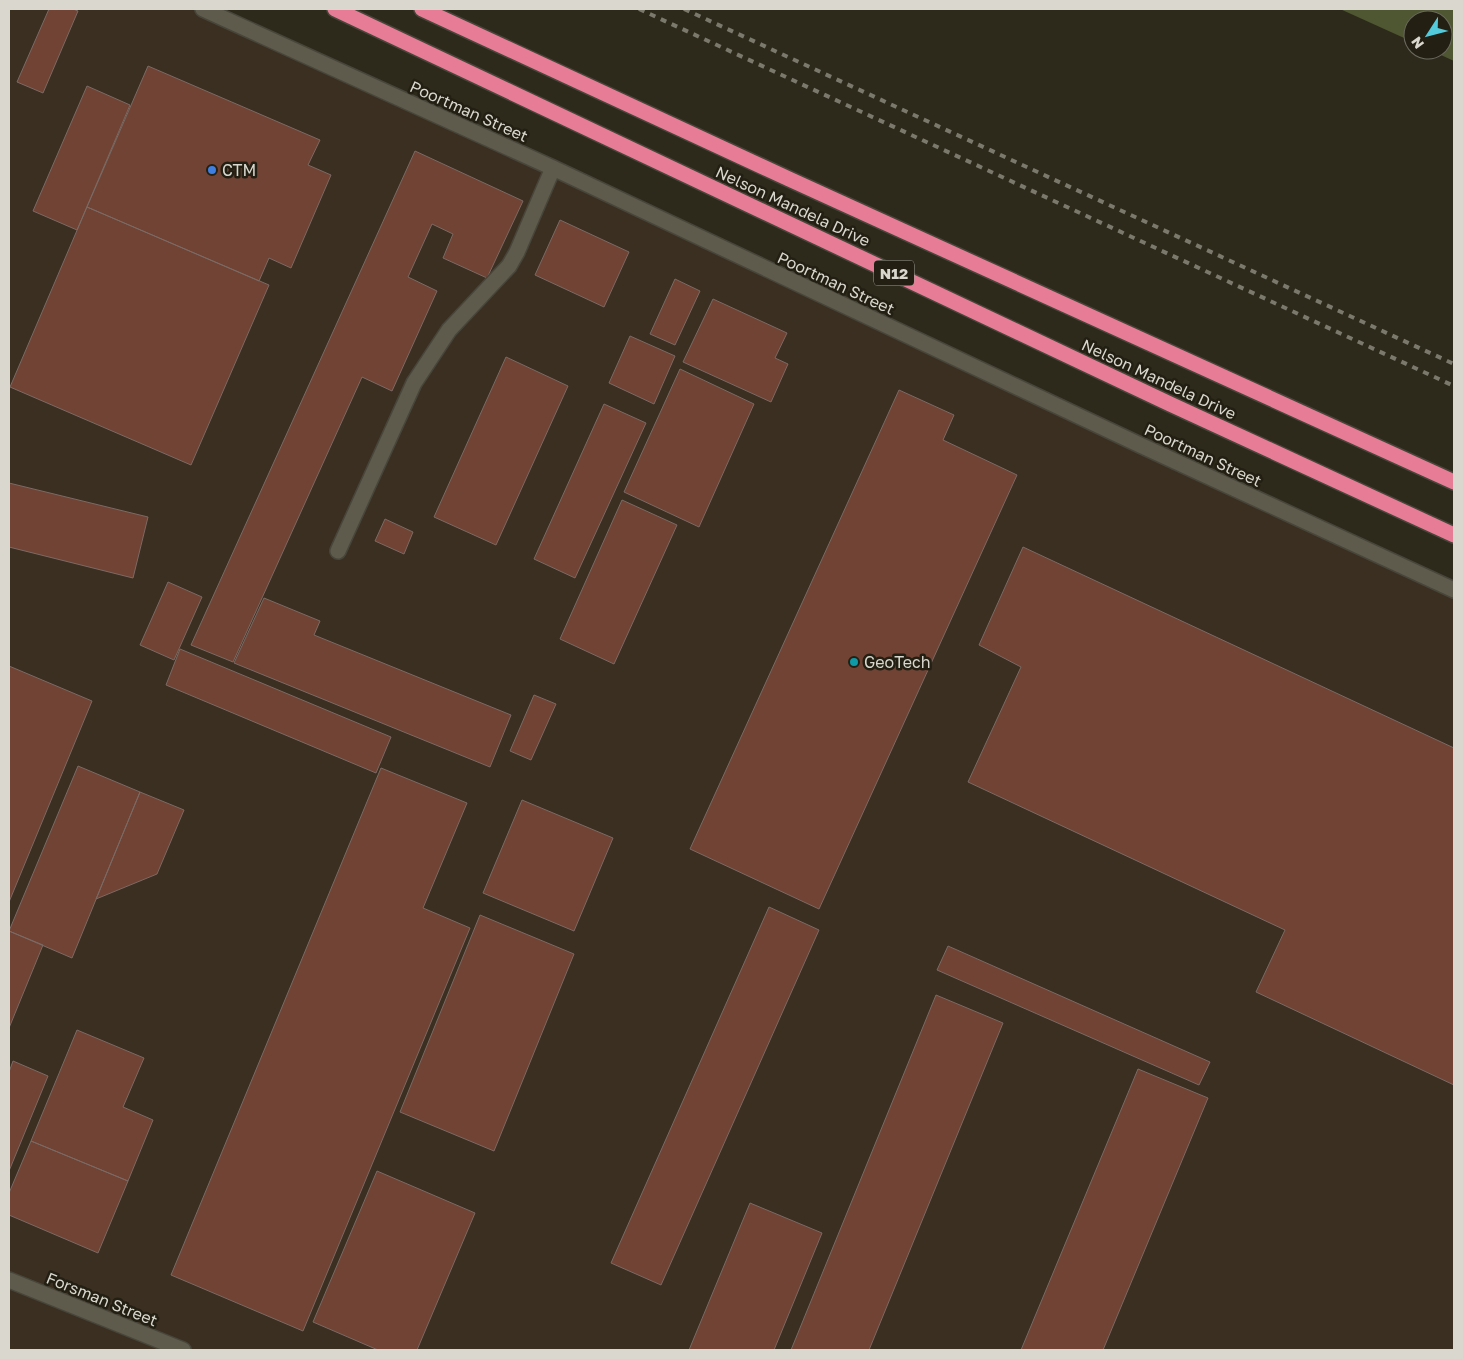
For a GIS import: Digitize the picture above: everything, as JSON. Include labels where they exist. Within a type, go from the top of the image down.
[{"type":"highway","name":"Nelson Mandela Drive","points":[[335,9],[1170,404],[1454,535]]},
{"type":"highway","name":"Nelson Mandela Drive","points":[[422,9],[798,184],[1454,482]]},
{"type":"street","name":"Poortman Street","points":[[203,9],[553,168],[1140,445],[1454,590]]},
{"type":"street","points":[[338,551],[414,384],[449,330],[509,266],[517,252],[553,168]]},
{"type":"street","name":"Forsman Street","points":[[9,1280],[183,1350]]},
{"type":"shaded area","points":[[9,9],[204,9],[984,381],[1454,595],[1454,1350],[9,1350]]},
{"type":"green space","points":[[1340,9],[1454,9],[1454,61],[1452,60],[1453,10],[1403,10],[1403,37]]},
{"type":"building","points":[[49,9],[73,9],[78,11],[43,93],[17,82]]},
{"type":"building","name":"CTM","points":[[148,66],[320,140],[308,165],[331,175],[291,268],[269,258],[259,281],[87,207]]},
{"type":"building","points":[[87,86],[130,105],[77,230],[33,211]]},
{"type":"building","points":[[415,151],[523,201],[487,278],[443,258],[453,234],[432,224],[408,277],[437,291],[392,391],[362,377],[233,662],[191,645]]},
{"type":"building","points":[[87,207],[269,285],[191,465],[10,387]]},
{"type":"building","points":[[560,220],[629,252],[604,307],[535,275]]},
{"type":"building","points":[[675,279],[700,291],[675,345],[650,334]]},
{"type":"building","points":[[713,299],[787,333],[775,358],[788,364],[771,402],[683,362]]},
{"type":"building","points":[[630,336],[675,356],[654,404],[609,383]]},
{"type":"building","points":[[506,357],[568,386],[496,545],[434,517]]},
{"type":"building","points":[[680,369],[754,404],[699,527],[624,492]]},
{"type":"building","name":"GeoTech","points":[[899,390],[954,415],[943,440],[1017,475],[819,909],[690,849]]},
{"type":"building","points":[[604,404],[646,423],[575,578],[534,559]]},
{"type":"building","points":[[9,483],[148,517],[133,578],[9,547]]},
{"type":"building","points":[[622,500],[677,525],[614,664],[560,639]]},
{"type":"building","points":[[385,519],[413,532],[404,554],[375,541]]},
{"type":"building","points":[[1023,547],[1454,748],[1454,1085],[1256,992],[1285,930],[968,782],[1021,667],[979,645]]},
{"type":"building","points":[[168,582],[202,597],[174,660],[140,645]]},
{"type":"building","points":[[264,598],[320,621],[314,635],[511,715],[490,767],[234,663]]},
{"type":"building","points":[[180,649],[391,737],[376,773],[166,685]]},
{"type":"building","points":[[9,666],[92,701],[9,902]]},
{"type":"building","points":[[534,695],[556,704],[531,760],[510,751]]},
{"type":"building","points":[[78,766],[140,792],[72,958],[9,931]]},
{"type":"building","points":[[381,768],[467,803],[423,908],[470,928],[303,1331],[171,1275]]},
{"type":"building","points":[[140,792],[184,810],[157,874],[96,899]]},
{"type":"building","points":[[522,800],[613,838],[574,931],[483,893]]},
{"type":"building","points":[[769,907],[819,930],[661,1285],[611,1263]]},
{"type":"building","points":[[480,915],[574,954],[494,1151],[400,1112]]},
{"type":"building","points":[[9,931],[43,945],[9,1028]]},
{"type":"building","points":[[948,946],[1210,1062],[1199,1085],[937,970]]},
{"type":"building","points":[[936,995],[1003,1023],[869,1350],[791,1350]]},
{"type":"building","points":[[77,1030],[144,1058],[123,1107],[153,1120],[128,1181],[31,1141]]},
{"type":"building","points":[[13,1061],[48,1076],[9,1171],[9,1072]]},
{"type":"building","points":[[1138,1069],[1208,1098],[1103,1350],[1021,1350]]},
{"type":"building","points":[[31,1141],[128,1181],[98,1253],[9,1215],[9,1193]]},
{"type":"building","points":[[377,1171],[475,1213],[417,1350],[378,1350],[313,1322]]},
{"type":"building","points":[[750,1203],[822,1233],[774,1350],[689,1350]]},
{"type":"railway","points":[[639,9],[1454,386]]},
{"type":"railway","points":[[684,9],[1454,364]]},
{"type":"place","name":"CTM","points":[[212,170]]},
{"type":"place","name":"GeoTech","points":[[854,662]]}]
